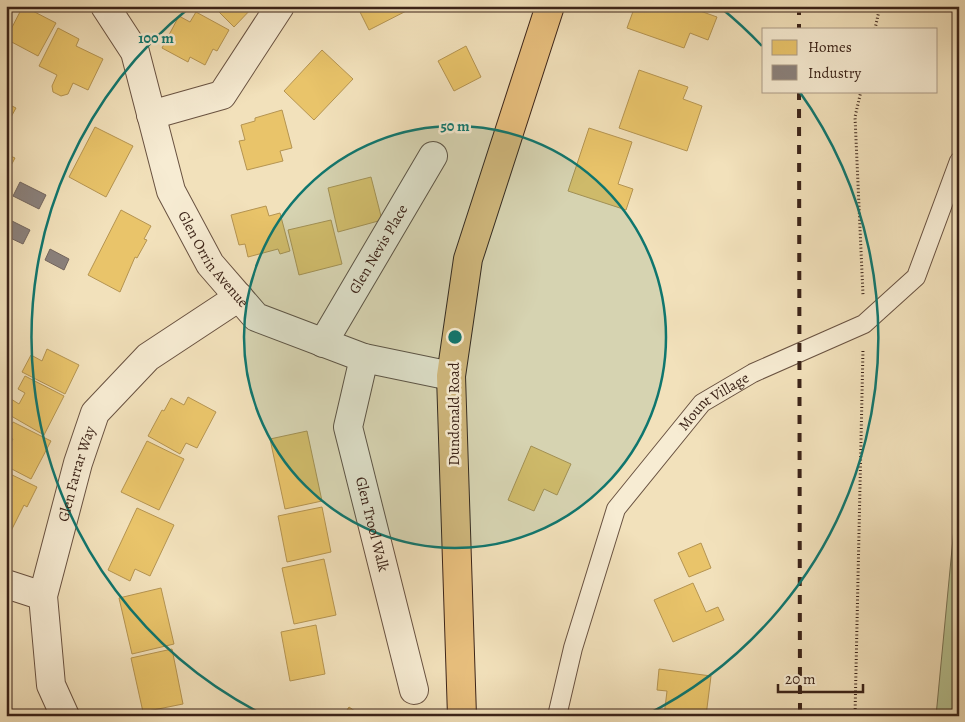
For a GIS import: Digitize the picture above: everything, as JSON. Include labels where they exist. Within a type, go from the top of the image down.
[{"type":"main road","name":"Dundonald Road","points":[[462,716],[451,376],[468,259],[550,6]]},
{"type":"street","name":"Glen Orrin Avenue","points":[[105,6],[135,52],[171,191],[210,264],[256,318],[364,358],[451,376]]},
{"type":"street","points":[[152,115],[222,96],[280,6]]},
{"type":"street","name":"Glen Nevis Place","points":[[323,343],[433,156]]},
{"type":"street","name":"Glen Farrar Way","points":[[65,716],[51,684],[43,596],[78,463],[95,413],[148,357],[239,297]]},
{"type":"street","name":"Glen Trool Walk","points":[[364,358],[348,427],[414,690]]},
{"type":"street","points":[[6,584],[43,596]]},
{"type":"lane","name":"Mount Village","points":[[557,716],[573,648],[616,509],[702,403],[753,373],[864,324],[916,277],[959,160]]},
{"type":"path","points":[[875,28],[880,6]]},
{"type":"path","points":[[854,716],[864,324],[855,117],[861,92]]},
{"type":"green space","points":[[959,476],[959,716],[936,716]]},
{"type":"building: Homes","points":[[23,6],[56,23],[38,56],[6,39]]},
{"type":"building: Homes","points":[[213,6],[254,6],[234,27]]},
{"type":"building: Homes","points":[[357,6],[416,6],[369,30]]},
{"type":"building: Homes","points":[[635,6],[686,6],[717,17],[708,40],[690,33],[684,48],[627,28]]},
{"type":"building: Homes","points":[[196,12],[229,30],[217,51],[213,49],[205,65],[190,57],[188,62],[162,48],[179,16],[190,22]]},
{"type":"building: Homes","points":[[58,28],[79,39],[76,46],[103,59],[88,90],[73,83],[68,94],[61,96],[53,92],[52,86],[57,75],[39,66]]},
{"type":"building: Homes","points":[[466,46],[481,77],[454,91],[438,61]]},
{"type":"building: Homes","points":[[322,50],[353,79],[314,120],[284,91]]},
{"type":"building: Homes","points":[[639,70],[688,87],[683,99],[702,106],[687,151],[619,128]]},
{"type":"building: Homes","points":[[6,103],[16,108],[6,126]]},
{"type":"building: Homes","points":[[282,110],[292,148],[280,151],[283,161],[247,170],[239,141],[245,140],[241,125],[255,121],[255,118]]},
{"type":"building: Homes","points":[[95,127],[133,146],[106,197],[69,177]]},
{"type":"building: Homes","points":[[589,128],[632,142],[618,184],[633,189],[626,210],[568,191]]},
{"type":"building: Homes","points":[[6,154],[15,158],[6,175]]},
{"type":"building: Homes","points":[[371,177],[382,220],[338,232],[328,188]]},
{"type":"building: Homes","points":[[266,206],[269,216],[280,213],[290,251],[280,254],[278,249],[248,257],[245,244],[239,245],[231,215]]},
{"type":"building: Homes","points":[[121,210],[151,226],[144,239],[147,240],[137,258],[135,257],[120,292],[88,275]]},
{"type":"building: Homes","points":[[331,220],[342,264],[299,275],[288,230]]},
{"type":"building: Homes","points":[[47,349],[79,365],[65,394],[22,372],[31,355],[42,361]]},
{"type":"building: Homes","points":[[25,376],[64,396],[44,435],[6,413],[11,399],[19,404],[25,393],[18,389]]},
{"type":"building: Homes","points":[[188,397],[216,412],[197,448],[186,443],[180,454],[148,436],[171,398],[184,405]]},
{"type":"building: Homes","points":[[13,422],[51,441],[31,479],[6,466],[6,452],[13,439],[6,435]]},
{"type":"building: Homes","points":[[307,431],[322,501],[285,509],[270,439]]},
{"type":"building: Homes","points":[[147,441],[184,459],[159,510],[121,492]]},
{"type":"building: Homes","points":[[531,446],[571,464],[557,495],[544,489],[534,511],[508,500]]},
{"type":"building: Homes","points":[[6,472],[37,487],[27,507],[24,505],[8,537]]},
{"type":"building: Homes","points":[[322,507],[331,552],[287,562],[278,516]]},
{"type":"building: Homes","points":[[137,508],[174,525],[150,576],[135,569],[130,581],[108,570]]},
{"type":"building: Homes","points":[[701,543],[711,568],[689,577],[678,553]]},
{"type":"building: Homes","points":[[324,559],[336,615],[294,624],[282,568]]},
{"type":"building: Homes","points":[[693,583],[706,612],[718,607],[724,620],[673,642],[654,600]]},
{"type":"building: Homes","points":[[161,588],[174,644],[132,654],[119,598]]},
{"type":"building: Homes","points":[[316,625],[325,674],[290,681],[281,632]]},
{"type":"building: Homes","points":[[172,649],[183,704],[143,712],[131,658]]},
{"type":"building: Homes","points":[[659,669],[711,676],[706,716],[664,716],[667,691],[657,690]]},
{"type":"building: Homes","points":[[349,707],[362,716],[343,716]]},
{"type":"building: Industry","points":[[20,182],[46,195],[39,209],[13,196]]},
{"type":"building: Industry","points":[[6,218],[30,230],[23,244],[6,236]]},
{"type":"building: Industry","points":[[50,249],[69,259],[64,270],[45,260]]},
{"type":"railway","points":[[799,6],[799,28]]},
{"type":"railway","points":[[799,92],[800,716]]}]
